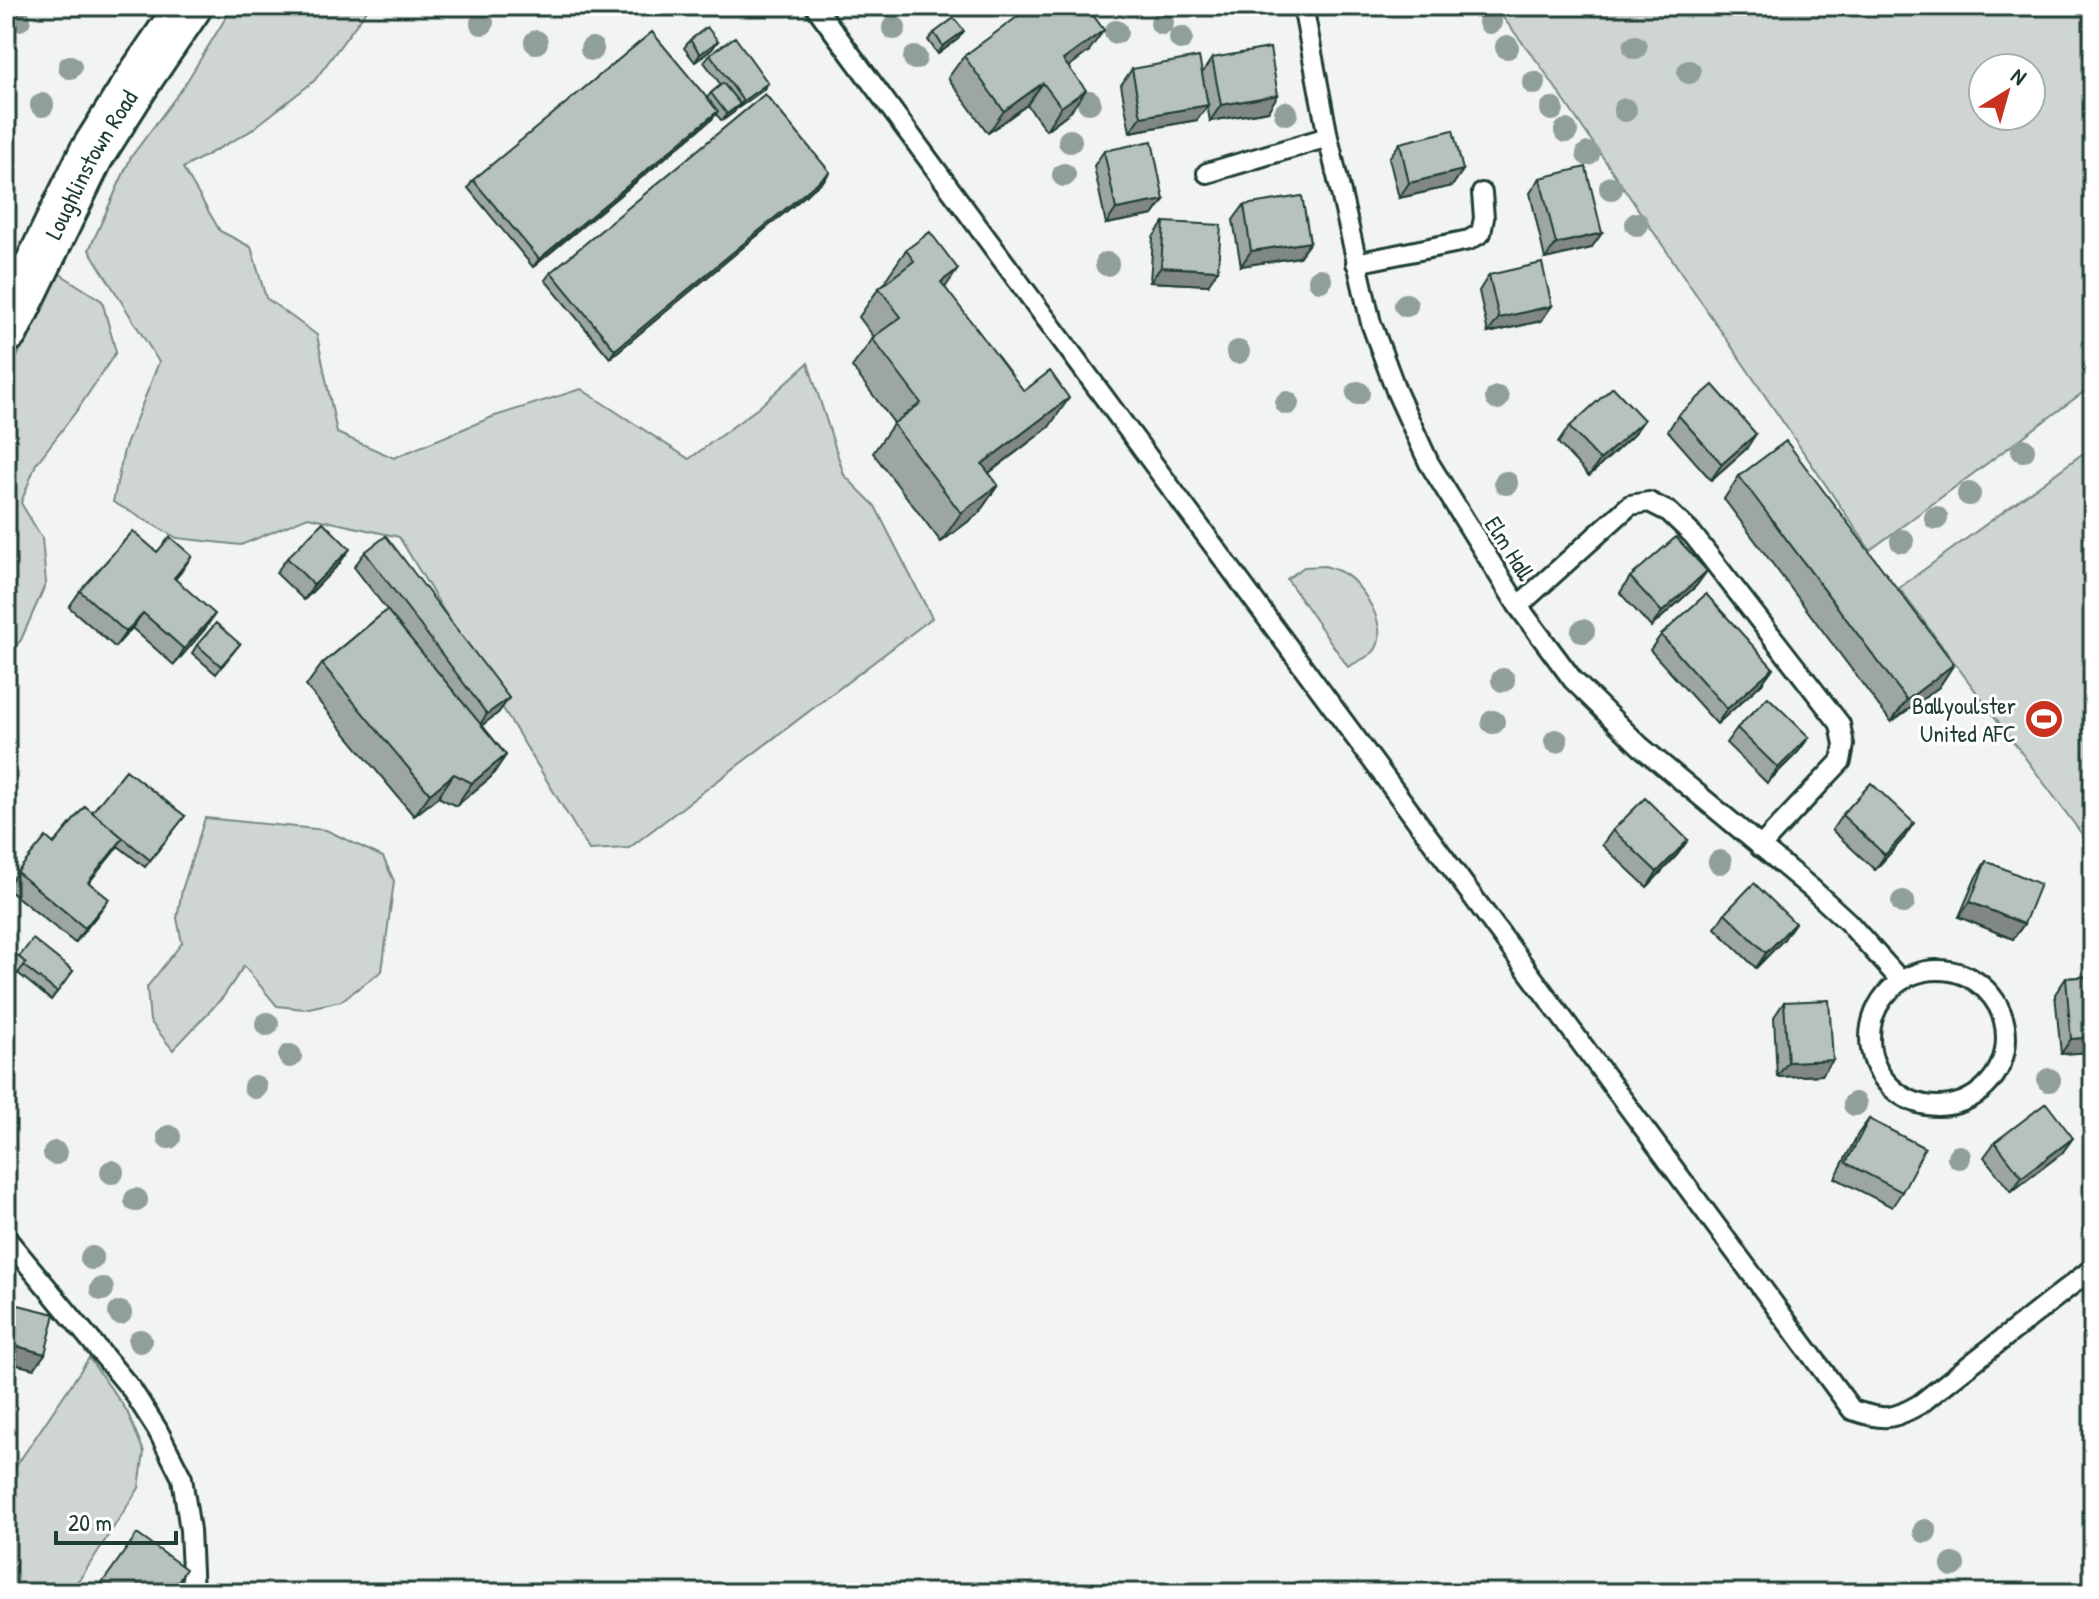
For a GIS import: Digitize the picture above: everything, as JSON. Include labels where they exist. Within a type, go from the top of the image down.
[{"type":"street","name":"Loughlinstown Road","points":[[6,330],[91,155],[189,6]]},
{"type":"lane","points":[[815,6],[1852,1410],[1880,1419],[1902,1415],[2093,1268]]},
{"type":"lane","name":"Elm Hall","points":[[1303,6],[1328,137],[1371,323],[1397,393],[1429,463],[1518,606],[1573,680],[1640,746],[1802,879],[1901,981]]},
{"type":"lane","points":[[1207,173],[1328,137]]},
{"type":"lane","points":[[1356,263],[1469,240],[1481,233],[1484,218],[1482,193]]},
{"type":"lane","points":[[1518,606],[1630,505],[1649,502],[1669,512],[1693,535],[1840,724],[1844,745],[1841,761],[1760,847]]},
{"type":"lane","points":[[1946,970],[1968,977],[1994,999],[2007,1031],[2006,1054],[1997,1075],[1982,1092],[1963,1103],[1941,1107],[1919,1105],[1899,1095],[1883,1079],[1873,1059],[1870,1041],[1874,1015],[1885,996],[1901,981],[1922,972],[1946,970]]},
{"type":"lane","points":[[6,1238],[132,1390],[157,1429],[182,1478],[190,1530],[193,1593]]},
{"type":"shaded area","points":[[233,6],[370,6],[314,81],[249,132],[183,168],[220,231],[251,247],[266,298],[317,335],[337,433],[394,458],[492,417],[581,389],[689,459],[758,408],[808,363],[844,475],[875,506],[932,618],[629,848],[589,850],[399,537],[308,517],[241,545],[177,538],[113,502],[124,450],[159,362],[89,250],[131,157],[184,86]]},
{"type":"shaded area","points":[[1494,6],[2093,6],[2093,385],[1870,550],[1540,65]]},
{"type":"shaded area","points":[[57,272],[102,301],[116,352],[36,464],[21,503],[42,538],[46,583],[21,640],[6,658],[6,380]]},
{"type":"shaded area","name":"Ballyoulster United AFC","points":[[2093,446],[2093,849],[1899,588]]},
{"type":"shaded area","points":[[1325,566],[1341,572],[1359,587],[1377,619],[1379,641],[1375,650],[1348,667],[1287,579],[1304,567]]},
{"type":"shaded area","points":[[205,818],[326,830],[383,857],[394,881],[382,971],[341,1001],[304,1009],[277,1006],[244,966],[223,997],[173,1050],[150,1021],[147,987],[182,943],[177,918],[182,890]]},
{"type":"shaded area","points":[[89,1358],[127,1411],[144,1452],[139,1488],[68,1593],[6,1593],[6,1481]]},
{"type":"building","points":[[1032,6],[1086,6],[1104,30],[1063,60],[1086,90],[1061,107],[1043,83],[1004,111],[964,56]]},
{"type":"building","points":[[954,18],[964,31],[943,46],[934,33]]},
{"type":"building","points":[[707,27],[718,41],[700,54],[690,40]]},
{"type":"building","points":[[652,32],[718,111],[539,259],[473,180]]},
{"type":"building","points":[[735,37],[768,83],[743,101],[710,54]]},
{"type":"building","points":[[1270,48],[1278,95],[1221,105],[1212,58]]},
{"type":"building","points":[[1199,57],[1208,105],[1141,117],[1132,69]]},
{"type":"building","points":[[723,83],[740,104],[727,114],[711,93]]},
{"type":"building","points":[[765,94],[830,172],[615,350],[551,272]]},
{"type":"building","points":[[1453,130],[1463,170],[1409,183],[1400,143]]},
{"type":"building","points":[[1152,141],[1164,200],[1116,209],[1104,151]]},
{"type":"building","points":[[1586,167],[1602,233],[1556,244],[1540,178]]},
{"type":"building","points":[[1302,196],[1310,242],[1251,251],[1244,205]]},
{"type":"building","points":[[1164,222],[1221,225],[1218,270],[1161,267]]},
{"type":"building","points":[[930,232],[958,269],[941,282],[1024,391],[1050,371],[1069,398],[982,464],[998,485],[961,513],[893,424],[921,403],[872,338],[901,317],[879,288],[914,261],[906,250]]},
{"type":"building","points":[[1542,263],[1552,306],[1499,318],[1489,275]]},
{"type":"building","points":[[1713,385],[1756,434],[1722,464],[1678,415]]},
{"type":"building","points":[[1613,387],[1644,420],[1600,460],[1569,427]]},
{"type":"building","points":[[1786,441],[1954,664],[1907,700],[1739,476]]},
{"type":"building","points":[[323,522],[350,549],[314,585],[287,558]]},
{"type":"building","points":[[133,531],[157,552],[170,537],[192,556],[174,578],[215,614],[184,649],[143,613],[126,632],[80,591]]},
{"type":"building","points":[[386,536],[509,698],[487,714],[365,552]]},
{"type":"building","points":[[1676,537],[1707,571],[1662,612],[1630,577]]},
{"type":"building","points":[[1706,594],[1773,668],[1727,709],[1661,635]]},
{"type":"building","points":[[387,610],[506,755],[472,783],[454,774],[430,794],[322,664]]},
{"type":"building","points":[[216,623],[240,644],[221,666],[197,645]]},
{"type":"building","points":[[1768,697],[1809,737],[1778,768],[1737,728]]},
{"type":"building","points":[[126,770],[185,816],[150,860],[92,812]]},
{"type":"building","points":[[1871,783],[1914,823],[1885,855],[1842,815]]},
{"type":"building","points":[[1645,798],[1688,840],[1657,872],[1613,830]]},
{"type":"building","points":[[85,806],[123,838],[88,882],[109,899],[85,928],[17,872],[46,837],[54,844]]},
{"type":"building","points":[[1986,861],[2040,884],[2024,924],[1970,902]]},
{"type":"building","points":[[1754,883],[1795,923],[1766,953],[1725,913]]},
{"type":"building","points":[[33,939],[73,971],[57,992],[24,966],[26,963],[19,957]]},
{"type":"building","points":[[6,946],[26,963],[6,988]]},
{"type":"building","points":[[2093,976],[2093,1037],[2071,1039],[2066,978]]},
{"type":"building","points":[[1829,1000],[1833,1060],[1788,1062],[1784,1002]]},
{"type":"building","points":[[2046,1103],[2073,1138],[2022,1177],[1995,1142]]},
{"type":"building","points":[[1869,1119],[1925,1148],[1902,1192],[1846,1163]]},
{"type":"building","points":[[6,1302],[55,1314],[45,1354],[6,1343]]},
{"type":"building","points":[[137,1534],[186,1569],[170,1593],[95,1593]]},
{"type":"place","name":"Ballyoulster United AFC","points":[[2044,719]]}]
